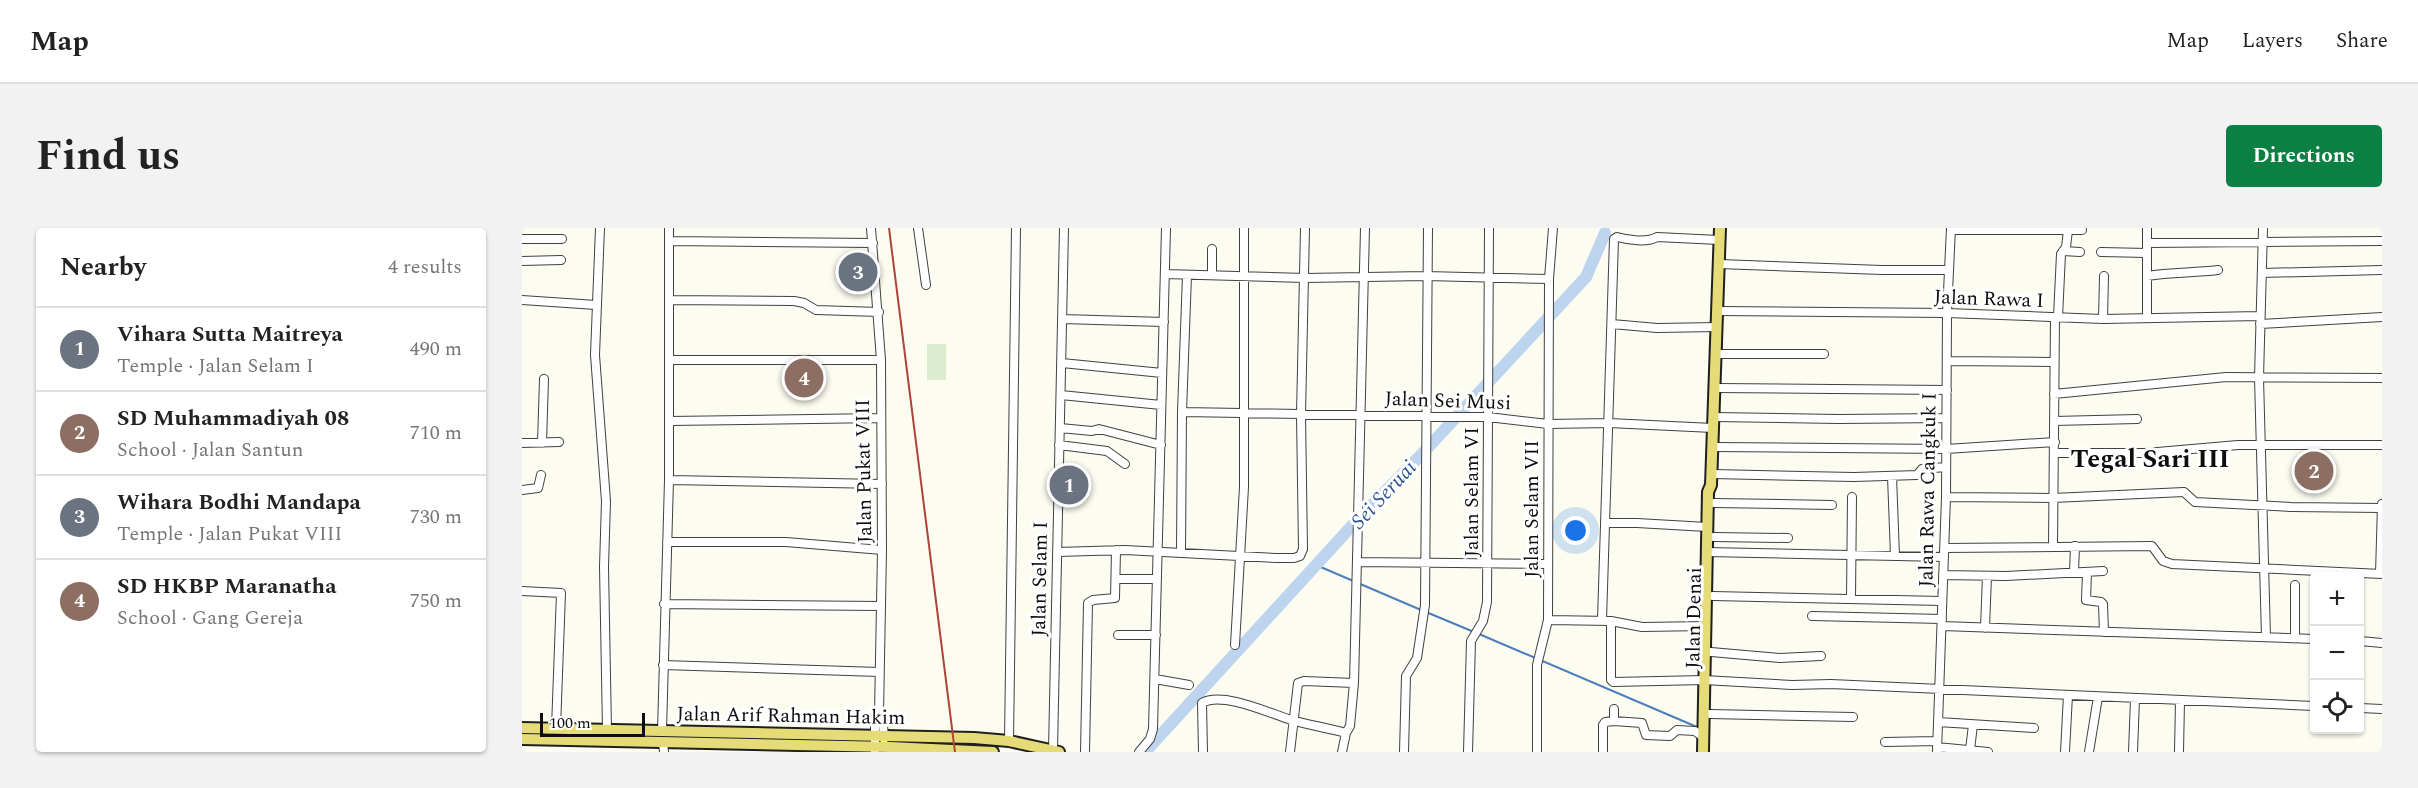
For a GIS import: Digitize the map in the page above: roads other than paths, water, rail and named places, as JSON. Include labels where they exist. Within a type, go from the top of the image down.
[{"type":"main road","name":"Jalan Denai","points":[[1703,752],[1710,714],[1706,626],[1710,552],[1714,537],[1713,423],[1720,228]]},
{"type":"main road","name":"Jalan Denai","points":[[1709,752],[1706,737],[1713,596],[1707,526],[1708,492],[1712,480]]},
{"type":"main road","name":"Jalan Arif Rahman Hakim","points":[[522,728],[542,734],[664,747],[1009,741],[1056,751]]},
{"type":"main road","name":"Jalan Arif Rahman Hakim","points":[[522,739],[556,728],[662,730],[927,750],[993,752]]},
{"type":"street","points":[[600,228],[595,355],[606,501],[604,567],[607,729]]},
{"type":"street","points":[[662,730],[669,480],[669,228]]},
{"type":"street","name":"Jalan Pukat VIII","points":[[871,228],[879,312],[880,360],[882,550],[879,714],[875,724],[880,745]]},
{"type":"street","points":[[918,228],[926,285]]},
{"type":"street","points":[[1009,741],[1016,228]]},
{"type":"street","name":"Jalan Selam I","points":[[1056,751],[1057,552],[1064,228]]},
{"type":"street","points":[[1139,752],[1152,735],[1155,679],[1156,552],[1166,228]]},
{"type":"street","points":[[1235,645],[1244,414],[1244,228]]},
{"type":"street","points":[[1057,552],[1116,550],[1294,558],[1300,556],[1303,549],[1301,414],[1305,228]]},
{"type":"street","points":[[1342,752],[1350,723],[1354,683],[1359,562],[1365,228]]},
{"type":"street","points":[[1404,752],[1406,676],[1417,658],[1423,613],[1428,228]]},
{"type":"street","name":"Jalan Selam VI","points":[[1468,752],[1472,637],[1483,621],[1487,602],[1488,228]]},
{"type":"street","name":"Jalan Selam VII","points":[[1537,752],[1537,665],[1548,620],[1549,279],[1553,228]]},
{"type":"street","points":[[2147,228],[2147,318]]},
{"type":"street","points":[[2263,228],[2259,378],[2266,567],[2266,637]]},
{"type":"street","points":[[1951,229],[2082,230]]},
{"type":"street","name":"Jalan Rawa Cangkuk I","points":[[1937,747],[1946,497],[1947,313],[1951,229]]},
{"type":"street","points":[[2053,547],[2055,442],[2053,362],[2063,251],[2066,247],[2068,230]]},
{"type":"street","points":[[1602,620],[1615,237],[1638,240],[1653,240],[1657,237],[1719,240]]},
{"type":"street","points":[[522,239],[562,239]]},
{"type":"street","points":[[2147,243],[2263,240],[2382,241]]},
{"type":"street","points":[[669,242],[873,243]]},
{"type":"street","points":[[1212,249],[1212,275]]},
{"type":"street","points":[[2063,251],[2080,252]]},
{"type":"street","points":[[2101,252],[2147,253]]},
{"type":"street","points":[[522,261],[561,260]]},
{"type":"street","points":[[1719,264],[1949,270]]},
{"type":"street","points":[[2147,276],[2172,272],[2182,274],[2218,270]]},
{"type":"street","points":[[2262,273],[2382,270]]},
{"type":"street","points":[[1165,274],[1305,278],[1426,276],[1549,279]]},
{"type":"street","points":[[1181,553],[1186,275]]},
{"type":"street","points":[[2103,319],[2104,276]]},
{"type":"street","points":[[522,300],[596,305]]},
{"type":"street","points":[[669,300],[794,301],[804,303],[816,310],[879,312]]},
{"type":"street","name":"Jalan Rawa I","points":[[1717,311],[1947,313],[2103,319],[2260,320],[2382,317]]},
{"type":"street","points":[[1062,319],[1164,322]]},
{"type":"street","points":[[1612,324],[1657,328],[1717,327]]},
{"type":"street","points":[[1716,354],[1824,354]]},
{"type":"street","points":[[670,360],[880,360]]},
{"type":"street","points":[[1947,361],[2053,362]]},
{"type":"street","points":[[1062,363],[1162,373]]},
{"type":"street","points":[[2054,394],[2212,378],[2382,378]]},
{"type":"street","points":[[542,443],[544,379]]},
{"type":"street","points":[[1715,388],[1947,390]]},
{"type":"street","points":[[1061,395],[1161,405]]},
{"type":"street","name":"Jalan Sei Musi","points":[[1182,412],[1488,417],[1548,424],[1947,418]]},
{"type":"street","points":[[669,421],[880,418]]},
{"type":"street","points":[[2054,421],[2137,418]]},
{"type":"street","points":[[1060,428],[1092,431],[1099,429],[1161,446]]},
{"type":"street","points":[[522,443],[559,442]]},
{"type":"street","points":[[1713,447],[1946,449],[2055,442]]},
{"type":"street","points":[[1059,445],[1107,451],[1125,464]]},
{"type":"street","points":[[2055,453],[2146,453],[2238,445],[2382,446]]},
{"type":"street","points":[[1712,480],[1917,475],[1922,469],[1946,467]]},
{"type":"street","points":[[522,490],[538,488],[541,475]]},
{"type":"street","points":[[1892,476],[1895,556]]},
{"type":"street","points":[[669,480],[882,484]]},
{"type":"street","points":[[1710,552],[1895,556],[2075,546],[2152,546],[2163,561],[2172,564],[2381,574],[2382,506],[2264,506],[2195,502],[2184,492],[2053,498],[1946,497]]},
{"type":"street","points":[[1851,599],[1852,497]]},
{"type":"street","points":[[1714,503],[1832,505]]},
{"type":"street","points":[[1605,524],[1707,526]]},
{"type":"street","points":[[1714,537],[1788,538]]},
{"type":"street","points":[[667,542],[786,542],[882,550]]},
{"type":"street","points":[[2074,572],[2075,546]]},
{"type":"street","points":[[1085,752],[1088,603],[1093,600],[1114,600],[1116,550]]},
{"type":"street","points":[[1359,562],[1548,564]]},
{"type":"street","points":[[1943,575],[1987,576],[2103,571]]},
{"type":"street","points":[[2087,572],[2086,600],[2103,604],[2104,632]]},
{"type":"street","points":[[1985,628],[1987,576]]},
{"type":"street","points":[[1116,579],[1157,579]]},
{"type":"street","points":[[2295,585],[2295,638]]},
{"type":"street","points":[[522,591],[561,593],[556,728]]},
{"type":"street","points":[[1713,596],[1942,601]]},
{"type":"street","points":[[664,604],[881,606]]},
{"type":"street","points":[[1812,616],[1942,623],[1985,628],[2310,639]]},
{"type":"street","points":[[1548,620],[1602,620],[1642,627],[1706,626]]},
{"type":"street","points":[[1611,621],[1612,682],[1708,681],[2310,706]]},
{"type":"street","points":[[1119,635],[1156,635]]},
{"type":"street","points":[[2364,641],[2382,643]]},
{"type":"street","points":[[1712,652],[1779,658],[1821,656]]},
{"type":"street","points":[[663,666],[879,672]]},
{"type":"street","points":[[1155,679],[1189,685]]},
{"type":"street","points":[[1290,752],[1296,690],[1300,682],[1354,683]]},
{"type":"street","points":[[2065,752],[2068,695]]},
{"type":"street","points":[[2089,752],[2098,697]]},
{"type":"street","points":[[2133,752],[2135,699]]},
{"type":"street","points":[[2179,752],[2180,700]]},
{"type":"street","points":[[1203,752],[1203,702],[1234,701],[1293,720],[1346,733]]},
{"type":"street","points":[[2364,708],[2382,710]]},
{"type":"street","points":[[1614,709],[1614,722]]},
{"type":"street","points":[[1710,714],[1853,717]]},
{"type":"street","points":[[1603,752],[1605,722],[1642,723],[1646,735],[1670,736],[1677,730],[1696,732],[1706,737]]},
{"type":"street","points":[[1938,722],[2034,728]]},
{"type":"street","points":[[1970,750],[1973,725]]},
{"type":"street","points":[[1885,742],[1988,752]]},
{"type":"waterway","name":"Sei Seruai","points":[[1605,233],[1608,228]]},
{"type":"waterway","name":"Sei Seruai","points":[[1145,752],[1359,518],[1422,454],[1586,277],[1605,233]]},
{"type":"waterway","points":[[1316,565],[1421,610]]},
{"type":"waterway","points":[[1426,612],[1474,632]]},
{"type":"waterway","points":[[1479,634],[1697,727]]},
{"type":"railway","points":[[889,228],[955,752]]},
{"type":"place","name":"Wihara Bodhi Mandapa","points":[[858,272]]},
{"type":"place","name":"SD HKBP Maranatha","points":[[804,378]]},
{"type":"place","name":"SD Muhammadiyah 08","points":[[2314,471]]},
{"type":"place","name":"Vihara Sutta Maitreya","points":[[1069,485]]},
{"type":"district","name":"Tegal Sari III","points":[[2150,459]]}]
